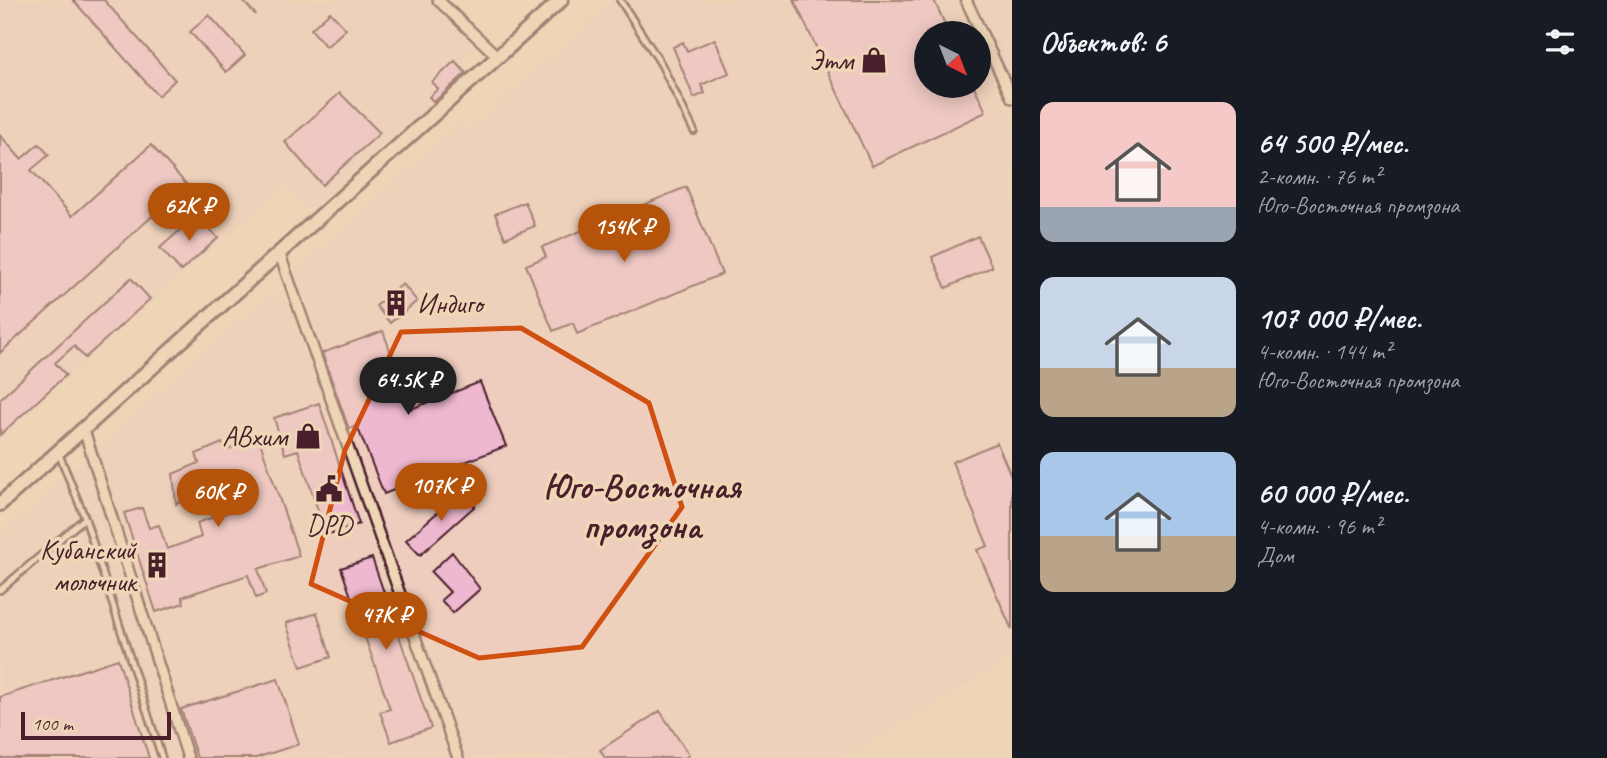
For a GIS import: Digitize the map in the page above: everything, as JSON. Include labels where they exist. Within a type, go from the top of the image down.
[{"type":"street","points":[[438,0],[497,56]]},
{"type":"street","points":[[0,504],[561,0]]},
{"type":"street","points":[[966,0],[1012,98]]},
{"type":"street","points":[[280,255],[458,758]]},
{"type":"street","points":[[84,430],[188,758]]},
{"type":"lane","points":[[620,0],[661,64],[694,131]]},
{"type":"lane","points":[[58,453],[85,519],[162,758]]},
{"type":"lane","points":[[0,590],[85,519]]},
{"type":"highlighted area","points":[[521,328],[649,403],[682,507],[582,647],[479,658],[311,584],[345,450],[401,332]]},
{"type":"shaded area","points":[[0,0],[430,0],[476,47],[461,65],[472,76],[438,106],[434,101],[308,211],[284,185],[0,438]]},
{"type":"shaded area","points":[[613,0],[956,0],[966,21],[914,21],[914,98],[991,98],[991,76],[1012,120],[1012,658],[844,758],[465,758],[293,272],[463,121],[467,131]]},
{"type":"shaded area","points":[[973,0],[1012,0],[1012,84],[991,39],[991,21],[983,21]]},
{"type":"shaded area","points":[[272,291],[288,302],[448,758],[192,758],[95,449]]},
{"type":"shaded area","points":[[88,455],[181,758],[0,758],[0,536]]},
{"type":"building","points":[[73,0],[104,0],[175,80],[158,96]]},
{"type":"building","name":"Этм","points":[[794,0],[934,0],[944,21],[914,21],[914,98],[980,98],[986,112],[872,166]]},
{"type":"building","points":[[330,12],[346,29],[326,47],[311,29]]},
{"type":"building","points":[[209,15],[245,55],[226,72],[190,32]]},
{"type":"building","points":[[715,39],[729,73],[701,85],[705,93],[694,98],[673,47],[683,42],[687,51]]},
{"type":"building","points":[[455,61],[466,73],[434,102],[429,97],[438,89],[432,82]]},
{"type":"building","points":[[340,93],[380,133],[322,185],[285,142]]},
{"type":"building","points":[[0,135],[21,159],[39,144],[49,155],[31,170],[72,216],[151,145],[187,185],[0,353]]},
{"type":"building","points":[[686,187],[722,274],[577,334],[573,323],[553,331],[526,265],[546,257],[542,247]]},
{"type":"building","points":[[525,202],[535,226],[505,238],[495,214]]},
{"type":"building","points":[[197,215],[218,238],[181,271],[160,248]]},
{"type":"building","points":[[978,236],[992,267],[946,288],[932,257]]},
{"type":"building","points":[[131,278],[150,299],[85,358],[74,346],[55,363],[66,375],[0,435],[0,399]]},
{"type":"building","name":"Индиго","points":[[403,284],[417,301],[390,323],[376,306]]},
{"type":"building","points":[[383,331],[411,409],[480,382],[506,446],[384,494],[357,426],[349,429],[322,353]]},
{"type":"building","name":"DPD","points":[[319,403],[359,524],[326,535],[298,450],[285,454],[274,418]]},
{"type":"building","points":[[259,439],[299,556],[258,569],[266,594],[256,598],[248,575],[182,597],[184,603],[156,612],[124,513],[142,508],[149,528],[159,525],[167,549],[201,537],[197,523],[228,512],[219,485],[176,504],[173,474],[199,463],[196,454],[222,443],[226,450]]},
{"type":"building","points":[[997,443],[1012,478],[1012,630],[977,550],[988,546],[952,462]]},
{"type":"building","points":[[462,491],[475,506],[420,555],[406,540]]},
{"type":"building","points":[[452,552],[480,589],[453,613],[441,600],[450,592],[431,572]]},
{"type":"building","points":[[372,558],[431,728],[391,742],[380,712],[390,709],[341,568]]},
{"type":"building","points":[[317,613],[331,657],[301,667],[286,623]]},
{"type":"building","points":[[118,659],[149,758],[0,758],[0,697]]},
{"type":"building","points":[[278,679],[299,744],[256,758],[197,758],[181,709]]},
{"type":"building","points":[[660,711],[689,755],[685,758],[605,758],[600,750]]},
{"type":"railway","points":[[242,0],[255,14]]},
{"type":"place","name":"Этм","points":[[874,60]]},
{"type":"place","name":"Индиго","points":[[396,303]]},
{"type":"place","name":"АВхим","points":[[308,436]]},
{"type":"place","name":"DPD","points":[[329,489]]},
{"type":"place","name":"Кубанский молочник","points":[[157,565]]},
{"type":"district","name":"Юго-Восточная промзона","points":[[642,506]]}]
